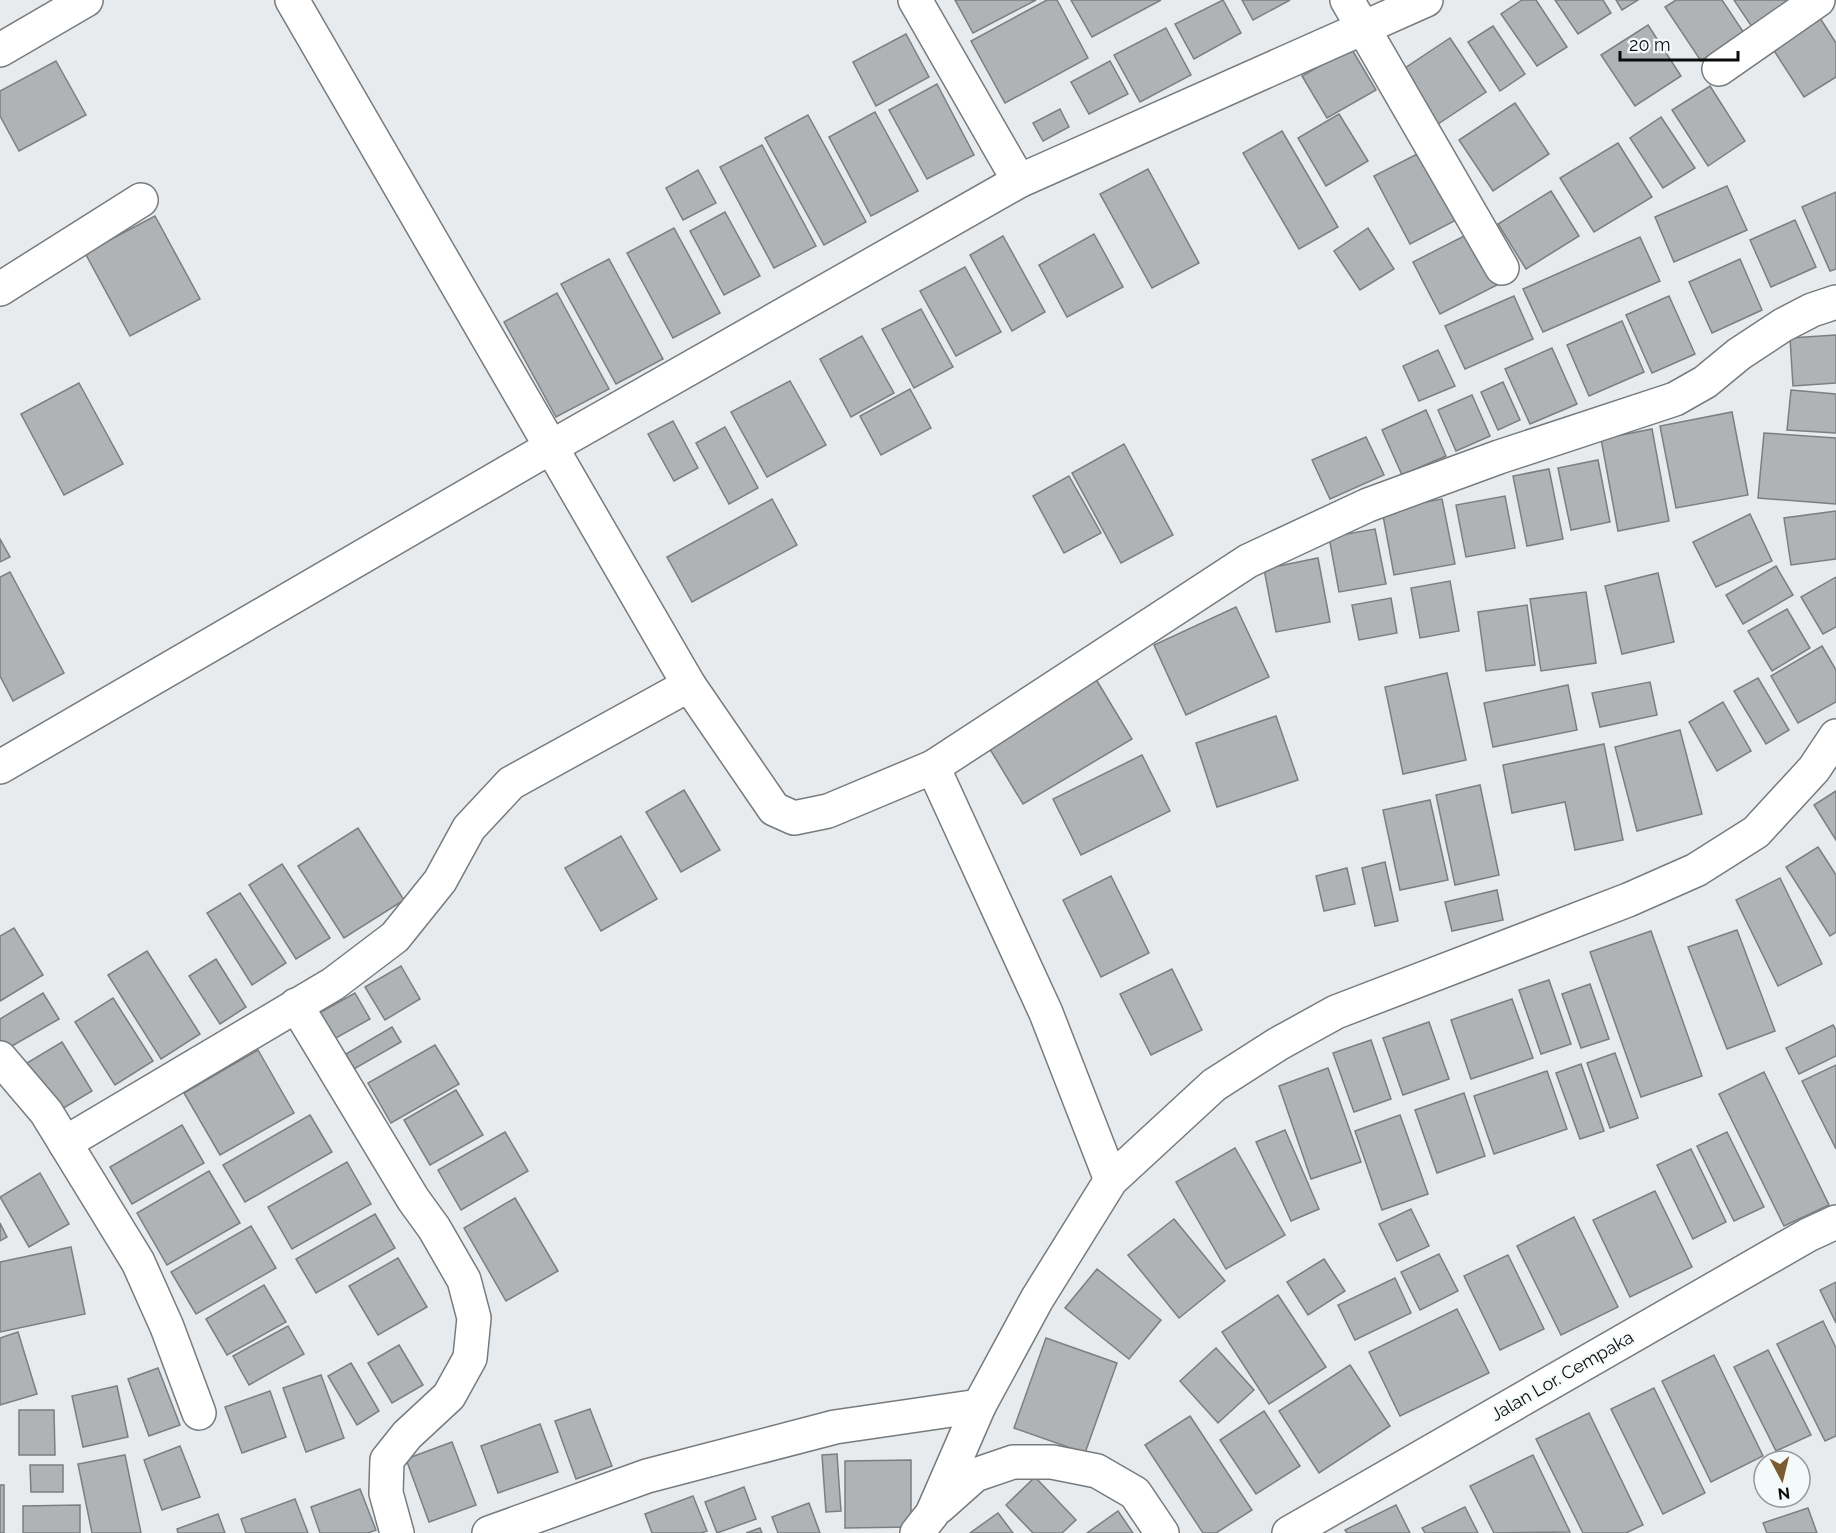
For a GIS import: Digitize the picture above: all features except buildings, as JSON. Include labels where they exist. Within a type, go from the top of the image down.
[{"type":"street","points":[[0,50],[86,0]]},
{"type":"street","points":[[292,0],[689,685],[774,810],[794,818],[828,811],[933,767],[1248,561],[1368,505],[1499,457],[1675,399],[1705,382],[1739,354],[1782,325],[1812,310],[1836,302]]},
{"type":"street","points":[[915,0],[1019,181]]},
{"type":"street","points":[[1347,0],[1362,30],[1502,268]]},
{"type":"street","points":[[0,767],[551,447],[1019,181],[1426,0]]},
{"type":"street","points":[[1719,69],[1818,0]]},
{"type":"street","points":[[0,289],[141,200]]},
{"type":"street","points":[[64,1143],[333,984],[395,937],[440,881],[469,828],[511,783],[689,685]]},
{"type":"street","points":[[924,1523],[979,1406],[1037,1299],[1111,1180],[1214,1085],[1278,1044],[1336,1012],[1628,900],[1696,870],[1756,832],[1814,769],[1836,736]]},
{"type":"street","points":[[933,767],[1046,1013],[1111,1180]]},
{"type":"street","points":[[296,1005],[464,1280],[474,1318],[470,1358],[449,1396],[407,1435],[387,1460],[386,1493],[397,1533]]},
{"type":"street","points":[[0,1058],[46,1112],[138,1263],[167,1327],[199,1413]]},
{"type":"street","name":"Jalan Lor. Cempaka","points":[[1289,1533],[1798,1240],[1836,1222]]},
{"type":"street","points":[[489,1533],[647,1476],[835,1427],[979,1406]]},
{"type":"street","points":[[924,1523],[975,1475],[1013,1462],[1052,1462],[1097,1471],[1135,1493],[1162,1533]]}]
